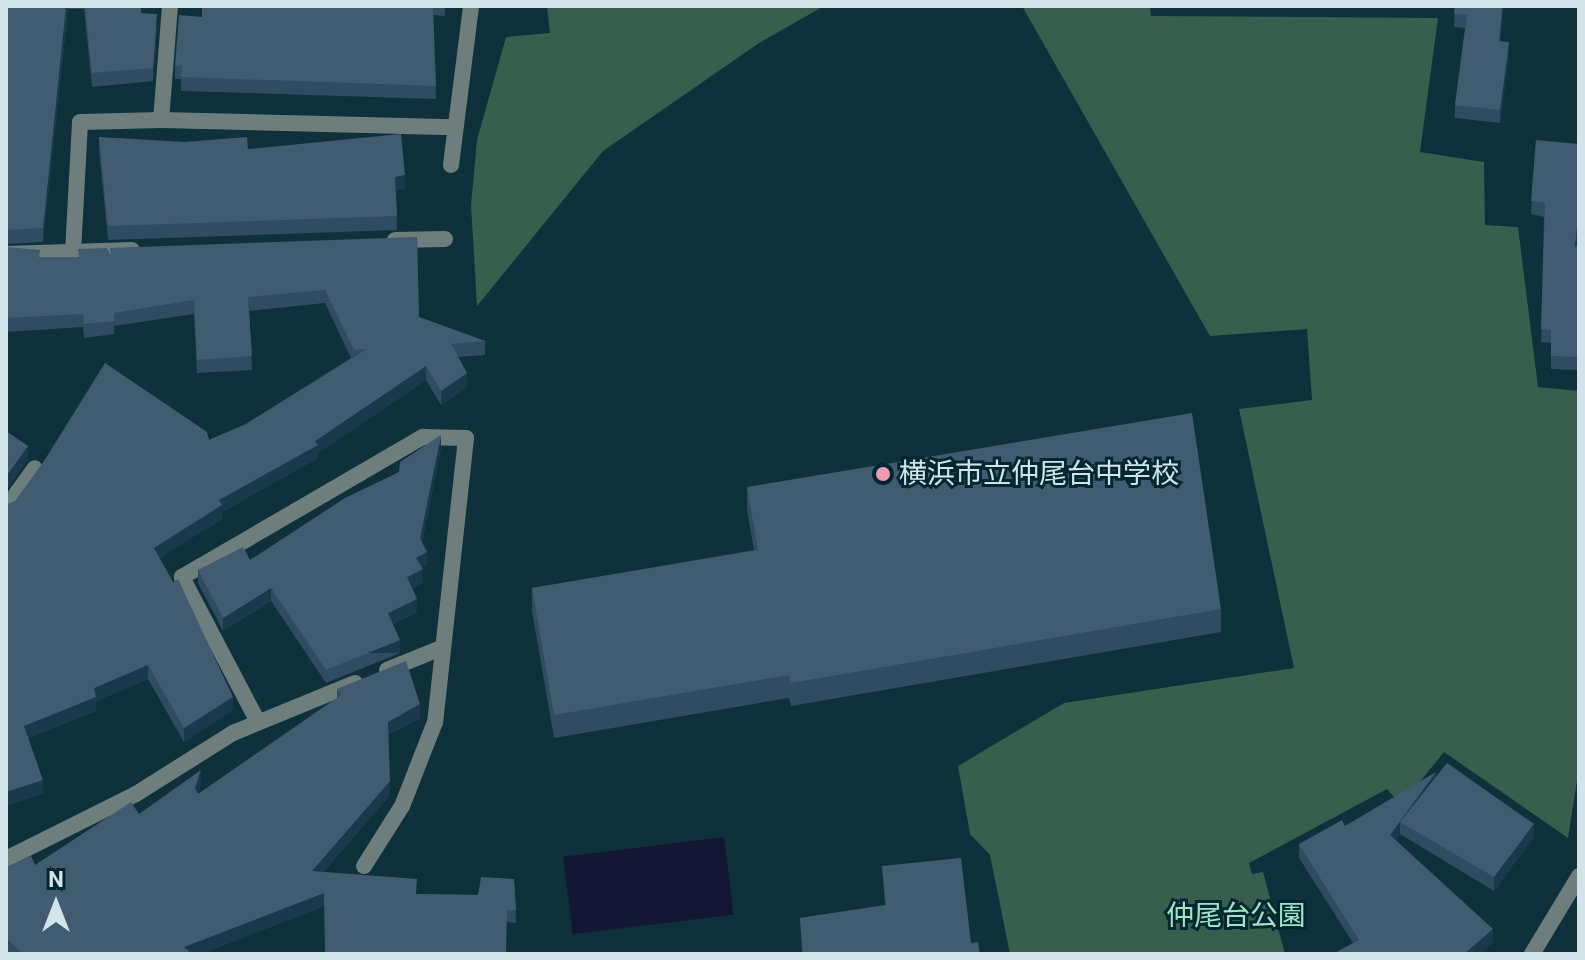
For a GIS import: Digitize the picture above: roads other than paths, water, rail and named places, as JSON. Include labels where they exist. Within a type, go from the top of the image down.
[{"type":"street","points":[[161,120],[170,6]]},
{"type":"street","points":[[451,165],[471,6]]},
{"type":"street","points":[[73,252],[80,122],[161,120],[454,127]]},
{"type":"street","points":[[383,241],[445,239]]},
{"type":"street","points":[[6,254],[151,249]]},
{"type":"street","points":[[258,722],[182,577],[423,437],[466,438],[435,722],[402,806],[364,866]]},
{"type":"street","points":[[6,508],[35,468]]},
{"type":"street","points":[[6,859],[50,841],[258,722],[441,648]]},
{"type":"street","points":[[1532,954],[1579,876]]},
{"type":"water","points":[[724,837],[734,914],[573,934],[563,857]]},
{"type":"place","name":"横浜市立仲尾台中学校","points":[[883,474]]},
{"type":"park label","name":"仲尾台公園","points":[[1236,916]]}]
